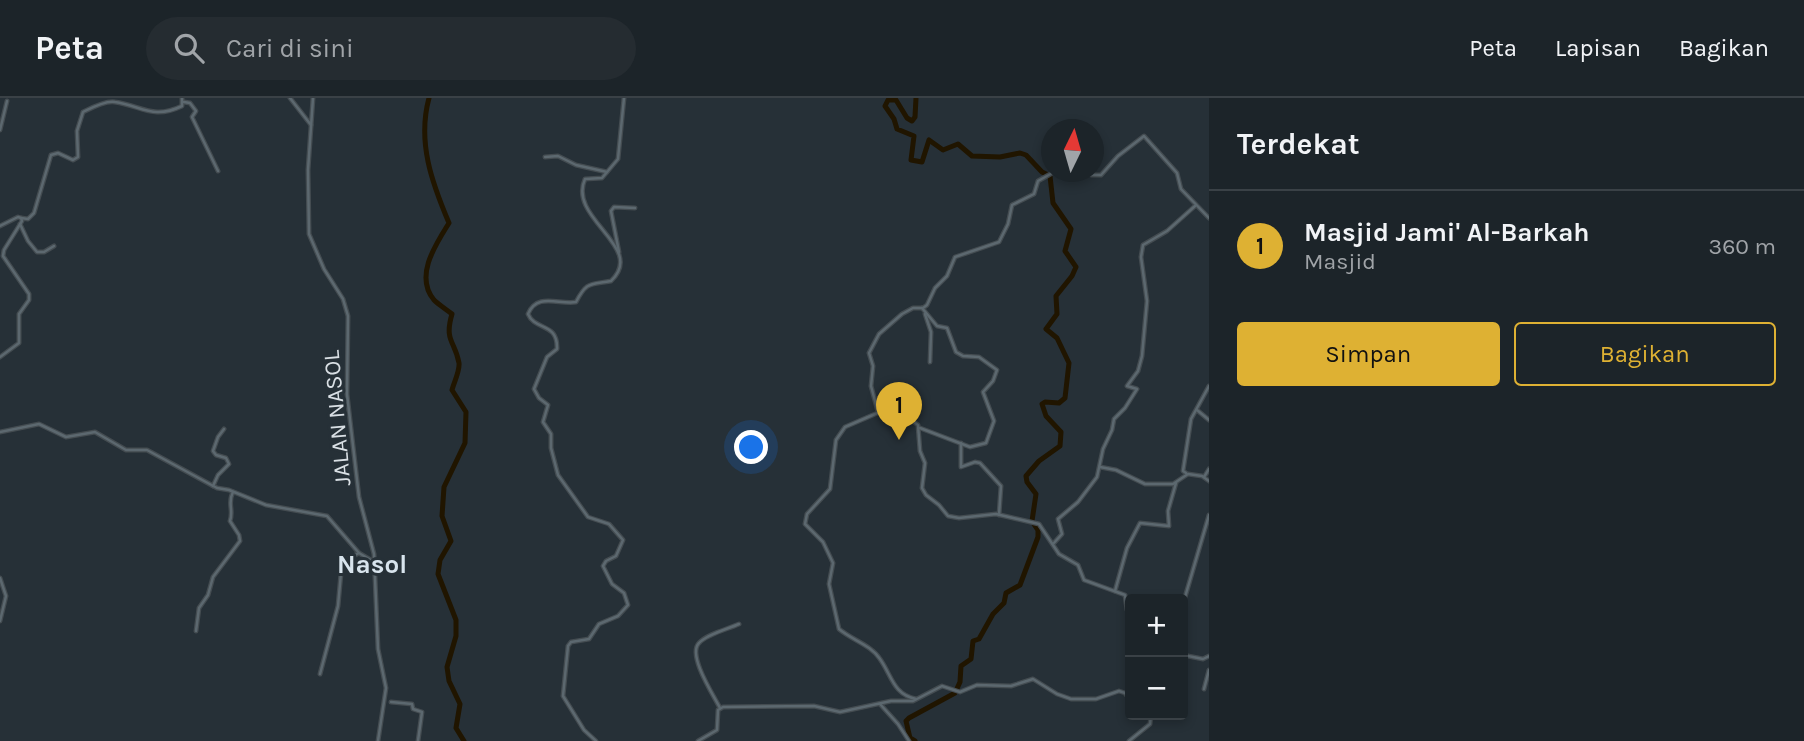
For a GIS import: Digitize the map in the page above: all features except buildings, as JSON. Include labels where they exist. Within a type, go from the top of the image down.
[{"type":"street","points":[[290,98],[311,125]]},
{"type":"street","name":"JALAN NASOL","points":[[313,98],[308,170],[309,234],[324,269],[346,308],[347,394],[359,497],[374,562],[378,649],[386,688],[378,741]]},
{"type":"street","points":[[619,252],[586,208],[581,192],[585,179],[600,179],[618,159],[624,98]]},
{"type":"street","points":[[0,130],[7,100]]},
{"type":"street","points":[[0,226],[18,217],[28,219],[34,213],[51,155],[58,153],[73,160],[78,157],[76,131],[83,112],[113,102],[149,113],[162,113],[180,107],[183,100],[190,103],[196,111],[192,117],[218,171]]},
{"type":"street","points":[[1104,172],[1119,155],[1144,136],[1177,173],[1181,189],[1209,218]]},
{"type":"street","points":[[545,157],[558,156],[576,165],[607,172]]},
{"type":"street","points":[[878,412],[871,380],[873,366],[869,352],[878,335],[904,313],[913,308],[922,308],[928,303],[936,286],[947,276],[954,258],[999,242],[1008,224],[1012,205],[1034,194],[1041,181]]},
{"type":"street","points":[[1053,544],[1062,534],[1058,518],[1067,514],[1096,478],[1102,450],[1112,430],[1114,419],[1137,389],[1127,386],[1138,371],[1142,356],[1147,301],[1141,257],[1143,244],[1167,231],[1195,206]]},
{"type":"street","points":[[596,741],[584,730],[563,696],[568,646],[573,641],[589,639],[598,624],[618,617],[626,608],[628,602],[624,593],[612,584],[603,566],[606,561],[616,556],[623,540],[609,524],[588,517],[558,473],[551,449],[551,434],[543,422],[548,405],[536,395],[534,389],[545,359],[557,349],[557,341],[547,327],[532,321],[528,314],[531,307],[542,301],[575,302],[582,289],[590,284],[613,280],[619,270],[619,252],[611,211],[614,207],[635,208]]},
{"type":"street","points":[[0,357],[19,343],[19,314],[29,297],[28,289],[3,256],[22,218]]},
{"type":"street","points":[[20,224],[37,252],[44,252],[54,246]]},
{"type":"street","points":[[922,308],[931,332],[930,362]]},
{"type":"street","points":[[916,699],[906,696],[894,686],[878,656],[839,629],[829,582],[833,563],[823,542],[805,521],[807,514],[830,489],[838,436],[846,426],[878,412],[904,414],[919,428],[946,440],[972,447],[987,441],[994,421],[983,392],[993,381],[997,370],[979,358],[963,356],[956,352],[947,327],[937,326],[922,308]]},
{"type":"street","points":[[1209,386],[1191,419],[1183,471],[1209,481]]},
{"type":"street","points":[[1197,410],[1209,420]]},
{"type":"street","points":[[0,432],[39,424],[66,437],[95,432],[126,450],[147,450],[213,486],[266,505],[327,516],[359,553],[374,562]]},
{"type":"street","points":[[919,428],[919,451],[925,463],[922,486],[926,495],[949,517],[959,519],[999,514],[1040,525],[1060,555],[1077,565],[1084,580],[1125,596]]},
{"type":"street","points":[[213,486],[218,475],[229,464],[226,458],[216,456],[213,451],[224,429]]},
{"type":"street","points":[[961,442],[961,467],[980,463],[1001,486],[999,514]]},
{"type":"street","points":[[1100,467],[1116,470],[1145,484],[1176,483],[1189,474]]},
{"type":"street","points":[[1204,477],[1209,469]]},
{"type":"street","points":[[1115,591],[1127,548],[1140,523],[1169,526],[1168,511],[1176,483]]},
{"type":"street","points":[[196,631],[199,607],[208,594],[213,577],[240,541],[230,522],[232,515],[229,500],[233,492]]},
{"type":"street","points":[[1186,594],[1209,517]]},
{"type":"street","points":[[320,674],[338,607],[342,561],[359,553]]},
{"type":"street","points":[[0,579],[6,596],[0,621]]},
{"type":"street","points":[[720,708],[696,661],[696,650],[700,642],[739,624]]},
{"type":"street","points":[[1188,656],[1209,658]]},
{"type":"street","points":[[1204,689],[1209,670]]},
{"type":"street","points":[[720,708],[814,706],[840,712],[891,701],[911,702],[939,686],[958,692],[977,685],[1011,686],[1033,678],[1070,699],[1096,699],[1119,691],[1125,693]]},
{"type":"street","points":[[391,702],[412,704],[413,709],[422,712],[418,741]]},
{"type":"street","points":[[880,704],[909,741]]},
{"type":"street","points":[[698,741],[717,730],[717,713],[720,708]]},
{"type":"street","points":[[1129,741],[1150,724],[1150,720]]},
{"type":"waterway","points":[[429,98],[425,130],[428,162],[449,223],[429,260],[426,281],[434,300],[452,314],[449,330],[459,366],[452,390],[466,412],[465,443],[444,487],[442,516],[451,541],[440,560],[438,574],[456,620],[456,636],[447,667],[449,681],[460,704],[456,728],[464,741]]},
{"type":"waterway","points":[[915,741],[910,738],[906,721],[955,693],[960,682],[961,666],[971,659],[973,641],[979,639],[993,614],[1004,603],[1006,593],[1020,585],[1038,537],[1038,530],[1032,521],[1036,494],[1026,476],[1039,461],[1060,446],[1061,432],[1046,416],[1042,404],[1059,403],[1065,398],[1069,363],[1057,338],[1046,329],[1057,314],[1056,296],[1076,267],[1065,251],[1071,229],[1053,203],[1050,176],[1042,172],[1026,155],[1020,153],[1000,157],[972,156],[958,144],[943,150],[929,140],[922,162],[911,160],[914,136],[897,129],[885,106],[888,100],[896,100],[907,118],[912,121],[915,117],[916,98]]},
{"type":"place","name":"Masjid Jami' Al-Barkah","points":[[899,440]]},
{"type":"district","name":"Nasol","points":[[372,564]]}]
